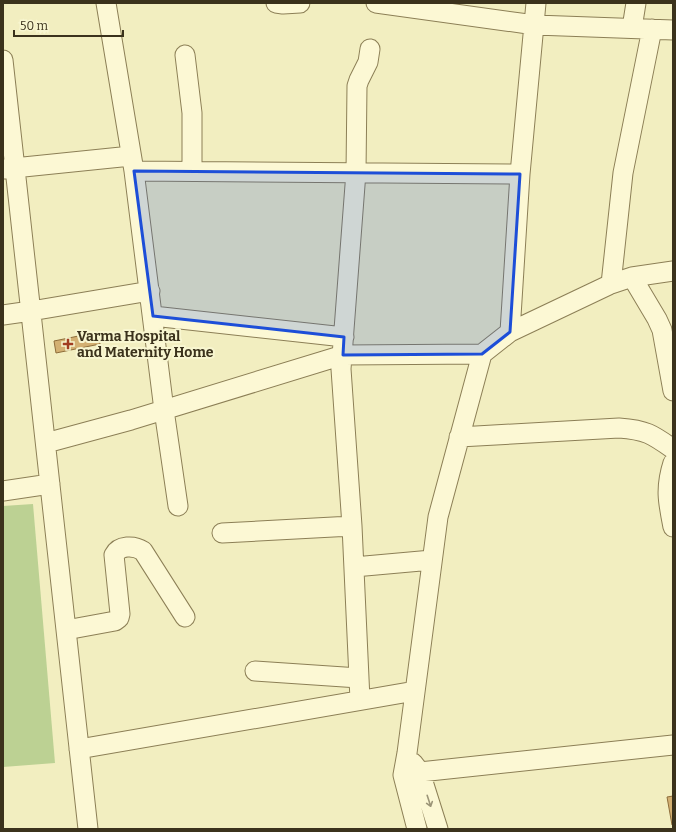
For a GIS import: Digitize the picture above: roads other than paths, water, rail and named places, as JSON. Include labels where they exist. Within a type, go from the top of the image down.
[{"type":"street","points":[[106,3],[133,164],[164,410],[178,506]]},
{"type":"street","points":[[276,3],[300,3]]},
{"type":"street","points":[[376,3],[428,7],[535,25],[673,30]]},
{"type":"street","points":[[510,332],[520,174],[536,3]]},
{"type":"street","points":[[632,28],[636,3]]},
{"type":"street","points":[[611,284],[623,173],[652,29]]},
{"type":"street","points":[[360,700],[352,526],[341,368],[356,172],[357,86],[368,62],[370,49]]},
{"type":"street","points":[[186,54],[192,113],[192,172]]},
{"type":"street","points":[[3,60],[9,169],[31,311],[88,829]]},
{"type":"street","points":[[9,169],[133,164],[192,172],[520,174]]},
{"type":"street","points":[[417,829],[411,773],[407,754],[432,560],[438,517],[482,354],[510,332],[611,284],[632,277],[673,271]]},
{"type":"street","points":[[632,277],[657,318],[662,330],[673,391]]},
{"type":"street","points":[[3,315],[150,291]]},
{"type":"street","points":[[153,316],[343,346],[482,354]]},
{"type":"street","points":[[46,443],[164,410],[343,346]]},
{"type":"street","points":[[459,437],[619,428],[635,429],[646,432],[673,449]]},
{"type":"street","points":[[673,463],[668,486],[668,499],[673,527]]},
{"type":"street","points":[[3,491],[50,484]]},
{"type":"street","points":[[222,533],[352,526]]},
{"type":"street","points":[[66,630],[115,621],[119,618],[120,614],[114,555],[120,548],[134,546],[143,551],[186,617]]},
{"type":"street","points":[[354,567],[432,560]]},
{"type":"street","points":[[255,671],[359,678]]},
{"type":"street","points":[[79,749],[415,691]]},
{"type":"street","points":[[411,773],[673,745]]},
{"type":"street","points":[[411,773],[438,829]]},
{"type":"place","name":"Varma Hospital and Maternity Home","points":[[68,344]]}]
